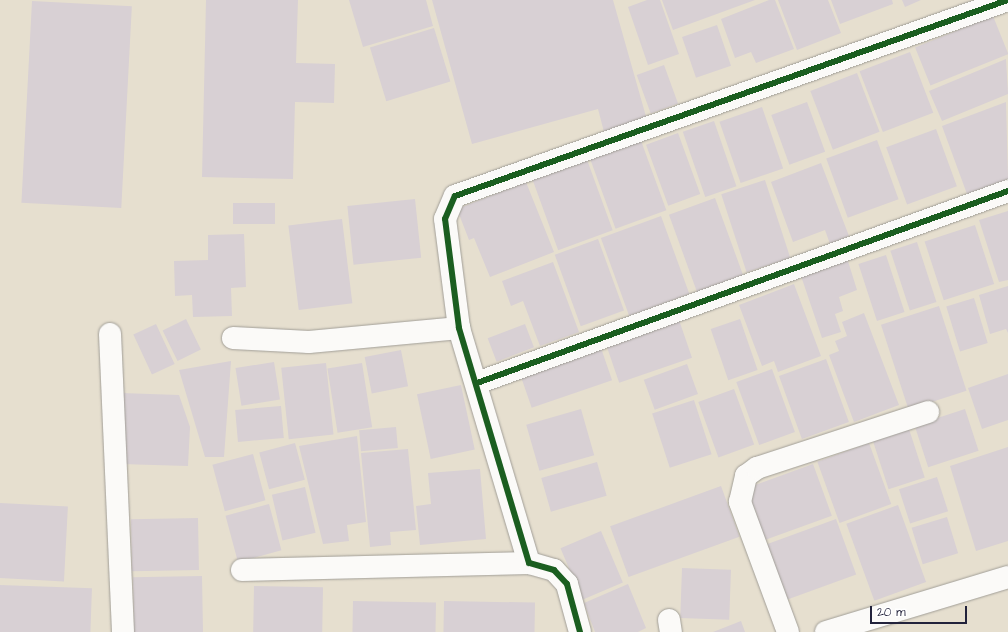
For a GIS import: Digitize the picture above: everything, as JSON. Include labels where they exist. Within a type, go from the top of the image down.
[{"type":"street","points":[[529,563],[477,382],[458,328],[444,219],[455,196],[1008,0]]},
{"type":"street","points":[[477,382],[1008,191]]},
{"type":"street","points":[[233,338],[309,342],[458,328]]},
{"type":"street","points":[[110,334],[123,632]]},
{"type":"street","points":[[788,632],[740,502],[746,476],[757,468],[928,412]]},
{"type":"street","points":[[242,570],[529,563],[554,570],[567,584],[580,632]]},
{"type":"street","points":[[826,632],[1008,577]]},
{"type":"building","points":[[206,0],[298,0],[296,63],[335,64],[334,103],[295,102],[293,179],[202,177]]},
{"type":"building","points":[[349,0],[426,0],[433,26],[363,47]]},
{"type":"building","points":[[432,0],[613,0],[647,120],[604,132],[598,109],[472,144]]},
{"type":"building","points":[[647,0],[660,0],[679,54],[648,65],[628,7]]},
{"type":"building","points":[[662,0],[755,0],[673,30]]},
{"type":"building","points":[[769,0],[775,0],[794,49],[756,63],[751,52],[735,58],[721,19]]},
{"type":"building","points":[[778,0],[828,0],[841,33],[797,50]]},
{"type":"building","points":[[831,0],[892,0],[893,4],[840,24]]},
{"type":"building","points":[[902,0],[921,0],[905,7]]},
{"type":"building","points":[[32,1],[132,6],[121,208],[21,203]]},
{"type":"building","points":[[993,16],[1008,54],[930,85],[915,47]]},
{"type":"building","points":[[717,25],[731,66],[696,78],[682,37]]},
{"type":"building","points":[[434,28],[450,82],[386,101],[370,48]]},
{"type":"building","points":[[910,52],[933,113],[883,132],[860,71]]},
{"type":"building","points":[[1006,59],[1008,94],[942,121],[929,91]]},
{"type":"building","points":[[664,65],[678,104],[651,113],[637,75]]},
{"type":"building","points":[[857,73],[880,132],[833,150],[810,91]]},
{"type":"building","points":[[807,102],[825,152],[789,165],[771,115]]},
{"type":"building","points":[[1006,102],[1008,179],[967,194],[942,126]]},
{"type":"building","points":[[762,107],[783,168],[741,183],[719,122]]},
{"type":"building","points":[[714,121],[736,186],[705,197],[683,132]]},
{"type":"building","points":[[936,129],[957,186],[907,204],[886,147]]},
{"type":"building","points":[[678,133],[700,194],[668,206],[646,145]]},
{"type":"building","points":[[640,138],[666,210],[616,229],[589,156]]},
{"type":"building","points":[[877,140],[899,199],[848,218],[826,158]]},
{"type":"building","points":[[586,157],[613,230],[558,250],[531,177]]},
{"type":"building","points":[[821,163],[849,236],[830,244],[825,230],[793,242],[771,182]]},
{"type":"building","points":[[765,180],[790,258],[747,272],[721,194]]},
{"type":"building","points":[[526,182],[554,252],[490,277],[474,238],[469,240],[457,209]]},
{"type":"building","points":[[715,198],[744,277],[698,294],[669,215]]},
{"type":"building","points":[[415,199],[421,258],[354,265],[347,206]]},
{"type":"building","points":[[233,203],[275,203],[275,224],[233,224]]},
{"type":"building","points":[[1008,211],[1008,280],[999,282],[979,220]]},
{"type":"building","points":[[661,216],[689,294],[629,316],[601,238]]},
{"type":"building","points":[[342,219],[352,303],[299,310],[288,226]]},
{"type":"building","points":[[975,225],[994,284],[944,300],[925,241]]},
{"type":"building","points":[[244,234],[246,287],[231,288],[232,316],[193,317],[192,295],[175,296],[174,261],[208,260],[208,235]]},
{"type":"building","points":[[598,239],[624,310],[581,326],[555,255]]},
{"type":"building","points":[[917,242],[936,302],[910,311],[890,251]]},
{"type":"building","points":[[886,255],[905,312],[877,321],[858,264]]},
{"type":"building","points":[[847,258],[857,290],[839,297],[843,311],[835,314],[841,332],[822,338],[800,273]]},
{"type":"building","points":[[553,262],[579,332],[540,346],[523,301],[511,306],[502,281]]},
{"type":"building","points":[[794,284],[821,356],[778,372],[774,361],[762,366],[739,305]]},
{"type":"building","points":[[1008,286],[1008,333],[1006,329],[990,334],[979,295]]},
{"type":"building","points":[[974,298],[988,343],[960,351],[946,306]]},
{"type":"building","points":[[939,306],[967,391],[908,409],[881,325]]},
{"type":"building","points":[[864,313],[899,405],[854,422],[829,355],[839,351],[835,341],[847,336],[842,322]]},
{"type":"building","points":[[678,317],[692,358],[619,383],[605,342]]},
{"type":"building","points":[[186,319],[201,350],[178,361],[163,330]]},
{"type":"building","points":[[740,319],[758,370],[728,380],[711,329]]},
{"type":"building","points":[[156,324],[175,364],[152,374],[133,335]]},
{"type":"building","points":[[525,324],[534,347],[497,362],[488,338]]},
{"type":"building","points":[[601,348],[612,380],[532,408],[521,376]]},
{"type":"building","points":[[401,350],[408,386],[372,393],[365,357]]},
{"type":"building","points":[[826,359],[849,422],[802,439],[779,376]]},
{"type":"building","points":[[231,361],[224,457],[205,457],[179,370]]},
{"type":"building","points":[[274,362],[280,400],[241,406],[235,368]]},
{"type":"building","points":[[326,363],[334,435],[289,439],[281,368]]},
{"type":"building","points":[[362,363],[372,427],[338,433],[327,368]]},
{"type":"building","points":[[687,364],[698,394],[655,410],[644,380]]},
{"type":"building","points":[[772,369],[795,432],[759,445],[736,382]]},
{"type":"building","points":[[1008,374],[1008,420],[982,429],[968,388]]},
{"type":"building","points":[[461,385],[475,450],[431,459],[417,394]]},
{"type":"building","points":[[734,389],[754,444],[718,457],[698,402]]},
{"type":"building","points":[[121,393],[179,395],[190,427],[188,466],[120,464]]},
{"type":"building","points":[[694,400],[712,454],[670,468],[652,414]]},
{"type":"building","points":[[281,406],[284,438],[238,442],[235,410]]},
{"type":"building","points":[[581,409],[594,455],[539,471],[526,425]]},
{"type":"building","points":[[965,409],[979,451],[928,467],[915,425]]},
{"type":"building","points":[[396,427],[398,448],[361,451],[359,430]]},
{"type":"building","points":[[909,429],[925,478],[889,489],[873,441]]},
{"type":"building","points":[[357,436],[366,522],[347,525],[349,541],[323,544],[299,446]]},
{"type":"building","points":[[295,443],[305,480],[269,489],[259,453]]},
{"type":"building","points":[[869,443],[891,504],[840,523],[817,462]]},
{"type":"building","points":[[1008,447],[1008,541],[976,551],[950,466]]},
{"type":"building","points":[[408,449],[416,530],[390,532],[391,545],[370,547],[361,453]]},
{"type":"building","points":[[253,454],[265,500],[225,511],[212,465]]},
{"type":"building","points":[[597,462],[607,496],[551,512],[541,478]]},
{"type":"building","points":[[813,464],[832,516],[764,540],[745,489]]},
{"type":"building","points":[[480,469],[486,539],[420,545],[416,506],[431,504],[428,473]]},
{"type":"building","points":[[937,477],[948,511],[910,524],[899,489]]},
{"type":"building","points":[[721,486],[739,537],[629,577],[610,526]]},
{"type":"building","points":[[305,487],[316,533],[282,540],[272,495]]},
{"type":"building","points":[[0,503],[68,507],[64,581],[0,578]]},
{"type":"building","points":[[269,504],[281,550],[238,562],[226,516]]},
{"type":"building","points":[[898,505],[926,582],[874,601],[846,524]]},
{"type":"building","points":[[947,517],[958,553],[923,564],[912,528]]},
{"type":"building","points":[[198,518],[199,570],[132,571],[131,519]]},
{"type":"building","points":[[836,519],[856,574],[782,601],[762,546]]},
{"type":"building","points":[[601,531],[623,583],[582,600],[560,548]]},
{"type":"building","points":[[682,568],[731,570],[729,620],[680,618]]},
{"type":"building","points":[[202,576],[203,632],[134,632],[133,577]]},
{"type":"building","points":[[628,584],[646,628],[638,632],[595,632],[584,603]]},
{"type":"building","points":[[0,585],[92,588],[90,632],[0,632]]},
{"type":"building","points":[[254,586],[323,587],[322,632],[253,632]]},
{"type":"building","points":[[353,601],[436,602],[435,632],[352,632]]},
{"type":"building","points":[[444,601],[535,603],[534,632],[443,632]]},
{"type":"building","points":[[741,621],[745,632],[713,632]]},
{"type":"cycle path","points":[[580,632],[567,584],[554,570],[529,563],[459,328],[445,219],[455,196],[1008,0]]},
{"type":"cycle path","points":[[477,383],[1008,191]]}]
